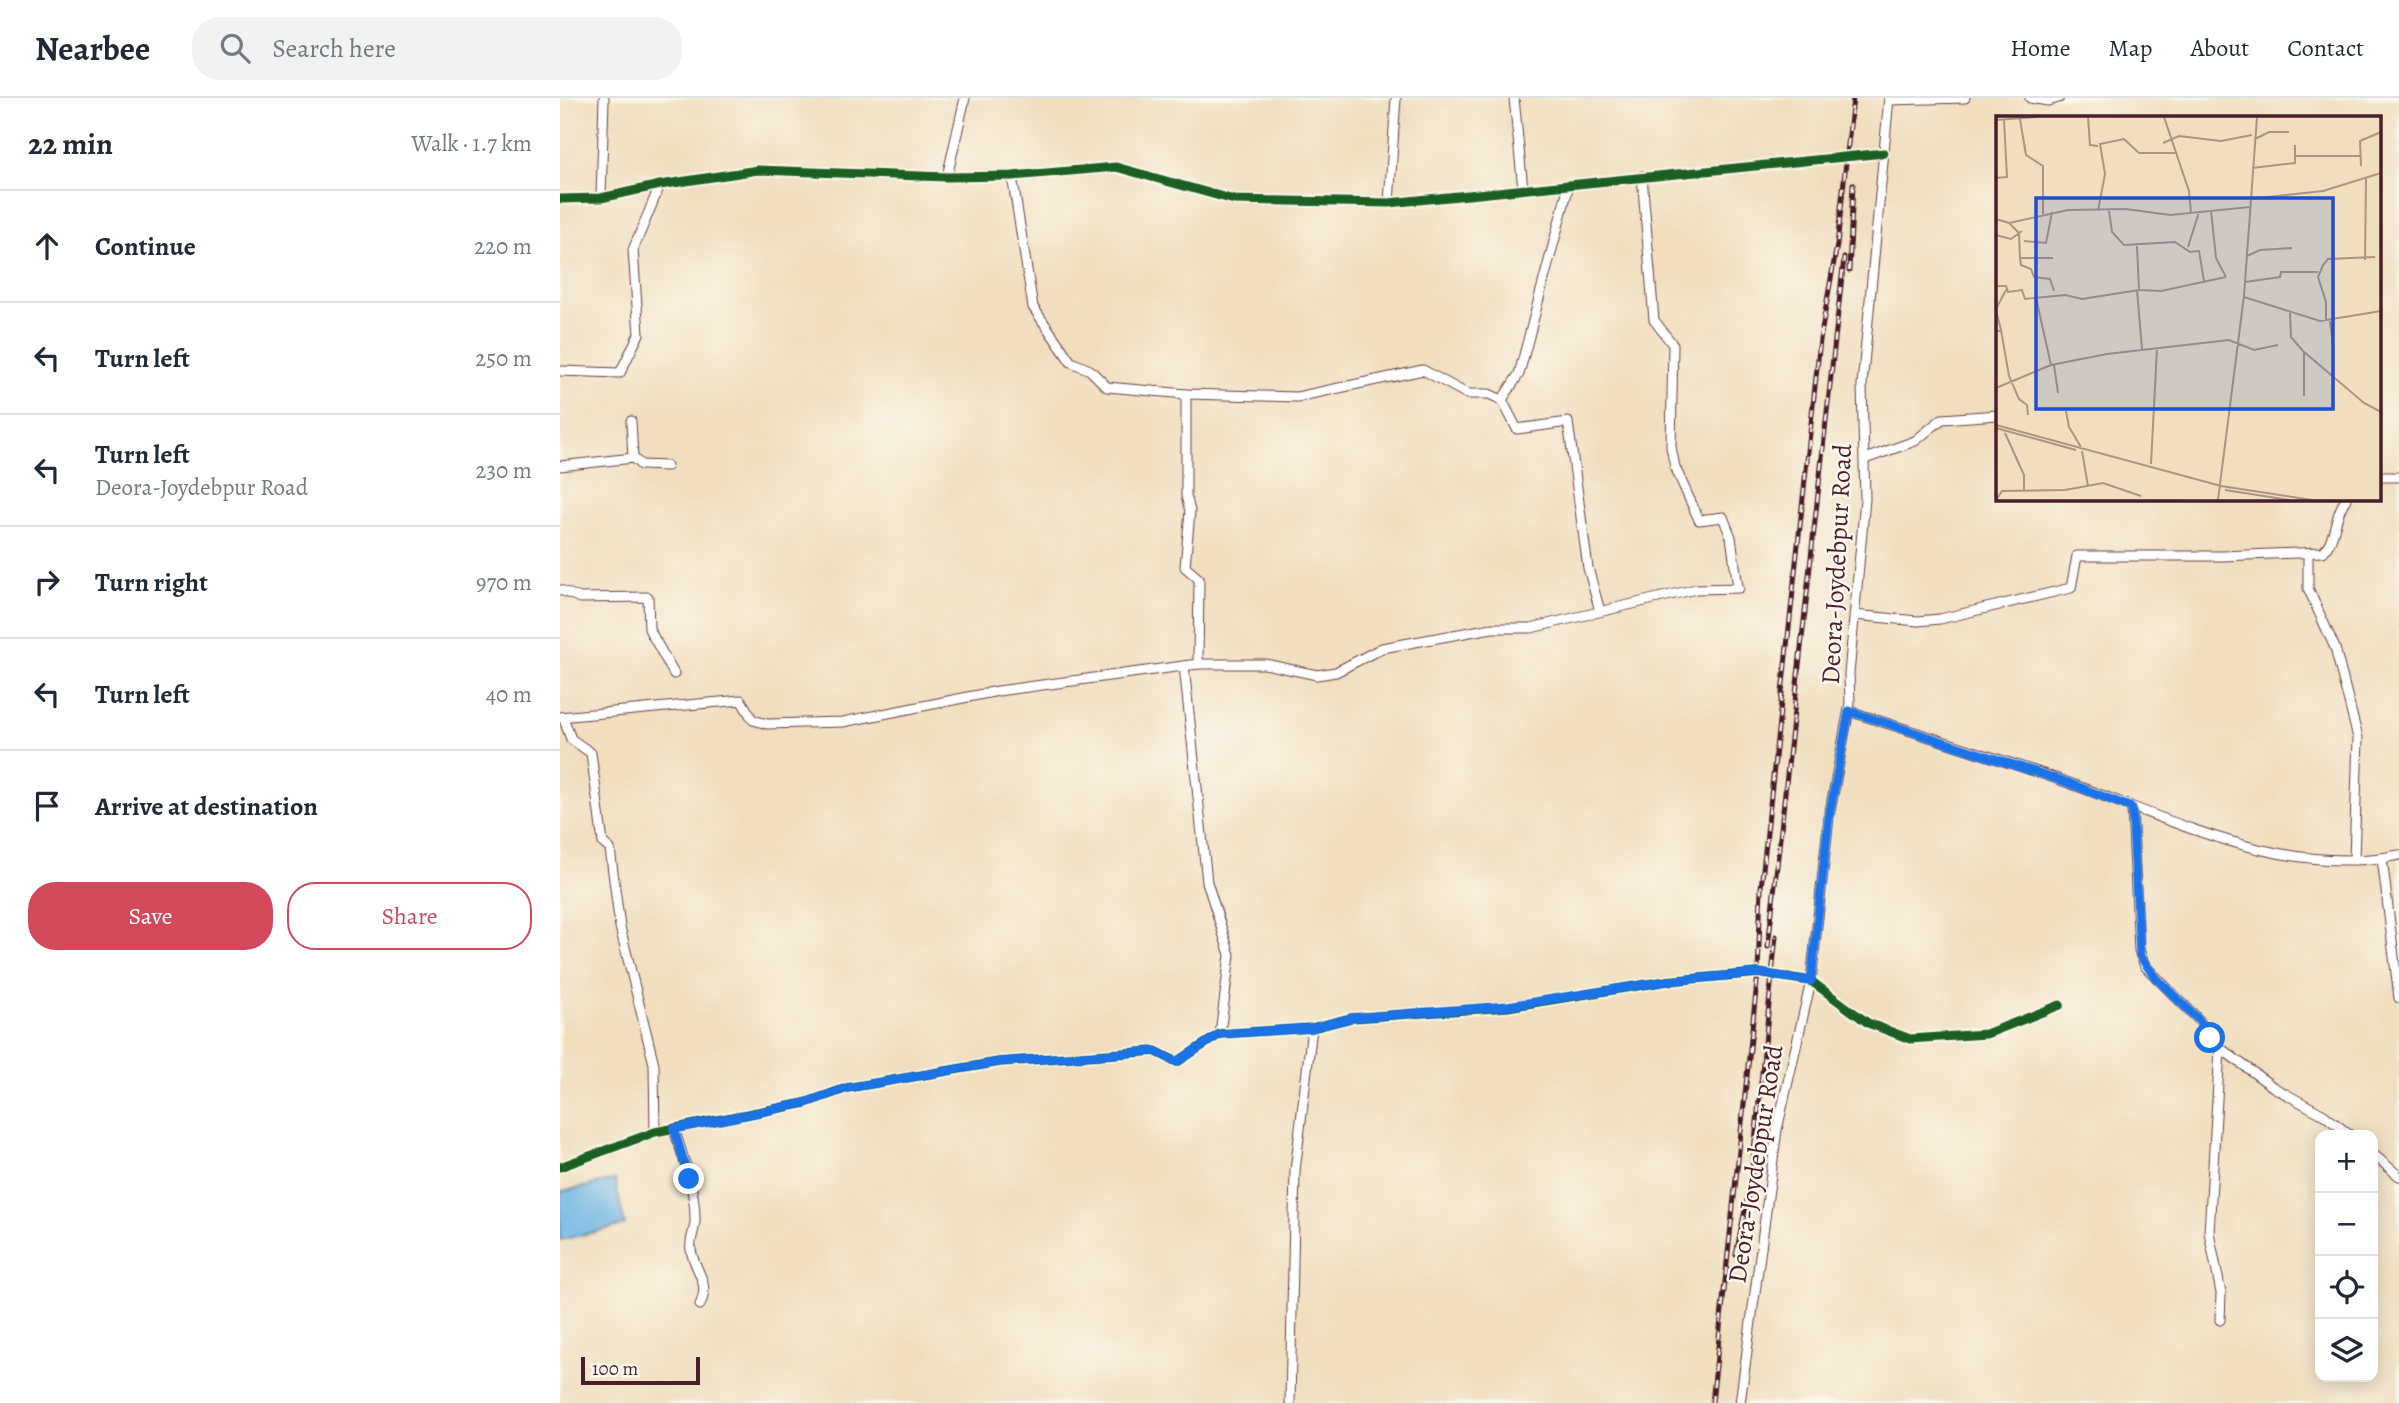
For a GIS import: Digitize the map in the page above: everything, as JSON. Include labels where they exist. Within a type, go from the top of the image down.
[{"type":"street","points":[[601,198],[604,98]]},
{"type":"street","points":[[947,177],[965,98]]},
{"type":"street","points":[[1389,203],[1395,98]]},
{"type":"street","points":[[1514,98],[1523,189]]},
{"type":"street","points":[[1889,99],[1965,98]]},
{"type":"street","points":[[2030,98],[2049,101],[2059,98]]},
{"type":"street","name":"Deora-Joydebpur Road","points":[[1740,1403],[1777,1130],[1811,981],[1829,817],[1849,711],[1854,615],[1865,499],[1862,385],[1889,99]]},
{"type":"street","points":[[560,199],[601,198],[660,185],[758,170],[947,177],[1012,176],[1116,167],[1234,200],[1389,203],[1884,153]]},
{"type":"street","points":[[1012,176],[1032,307],[1071,362],[1090,370],[1107,387],[1186,394],[1297,397],[1423,370],[1467,394],[1489,394],[1502,400],[1517,429],[1565,421],[1571,426],[1588,568],[1600,611]]},
{"type":"street","points":[[655,1132],[654,1064],[620,927],[610,849],[603,843],[591,753],[571,739],[561,717],[741,700],[753,720],[760,722],[843,722],[998,691],[1198,664],[1265,664],[1317,675],[1336,672],[1382,648],[1492,628],[1531,628],[1696,589],[1739,587],[1731,537],[1723,517],[1699,520],[1675,467],[1671,447],[1673,345],[1654,320],[1642,176]]},
{"type":"street","points":[[1502,400],[1519,374],[1569,184]]},
{"type":"street","points":[[560,370],[620,373],[639,334],[633,250],[660,185]]},
{"type":"street","points":[[1186,394],[1186,499],[1190,511],[1185,567],[1199,579],[1198,664]]},
{"type":"street","points":[[1864,459],[1915,441],[1942,419],[1996,415]]},
{"type":"street","points":[[631,421],[633,458]]},
{"type":"street","points":[[560,466],[571,467],[633,458],[642,465],[667,466]]},
{"type":"street","points":[[1854,615],[1918,621],[1940,619],[2071,588],[2077,556],[2308,554],[2326,550],[2337,509],[2345,500]]},
{"type":"street","points":[[2308,554],[2308,588],[2335,648],[2358,738],[2354,860]]},
{"type":"street","points":[[560,590],[580,598],[648,597],[649,629],[674,674]]},
{"type":"street","points":[[1184,666],[1207,882],[1230,955],[1220,1034]]},
{"type":"street","points":[[1849,711],[2066,782],[2132,808],[2283,854],[2354,860],[2399,855]]},
{"type":"street","points":[[2132,808],[2140,956],[2155,977],[2199,1020],[2220,1049],[2273,1087],[2324,1115],[2344,1130]]},
{"type":"street","points":[[2382,859],[2399,998]]},
{"type":"street","points":[[560,1167],[655,1132],[805,1103],[847,1088],[999,1062],[1155,1051],[1177,1062],[1220,1034],[1312,1028],[1351,1018],[1508,1006],[1667,981],[1758,973],[1811,981],[1868,1023],[1910,1039],[1986,1034],[2060,1005]]},
{"type":"street","points":[[1290,1403],[1293,1365],[1295,1171],[1312,1028]]},
{"type":"street","points":[[2220,1049],[2209,1232],[2221,1293],[2220,1320]]},
{"type":"street","points":[[674,1129],[689,1179],[696,1220],[691,1247],[704,1278],[704,1296],[700,1306]]},
{"type":"street","points":[[2378,1158],[2399,1176]]},
{"type":"water","points":[[615,1180],[625,1225],[560,1240],[560,1192]]},
{"type":"railway","points":[[1712,1403],[1758,973],[1761,888],[1820,340],[1837,245],[1853,98]]},
{"type":"railway","points":[[1849,271],[1853,184]]},
{"type":"railway","points":[[1768,947],[1844,258]]},
{"type":"railway","points":[[1736,1255],[1751,1180],[1776,936]]},
{"type":"cycle path","points":[[560,199],[601,198],[660,185],[758,170],[947,177],[1012,176],[1116,167],[1234,200],[1389,203],[1884,153]]},
{"type":"cycle path","points":[[560,1167],[655,1132],[805,1103],[847,1088],[999,1062],[1155,1051],[1177,1062],[1220,1034],[1312,1028],[1351,1018],[1508,1007],[1667,981],[1758,973],[1811,981],[1868,1023],[1910,1039],[1986,1034],[2060,1005]]},
{"type":"route","points":[[689,1179],[674,1129],[805,1103],[847,1088],[999,1062],[1155,1051],[1177,1062],[1220,1034],[1312,1028],[1351,1018],[1508,1006],[1667,981],[1758,973],[1811,981],[1829,817],[1849,711],[2066,782],[2132,808],[2135,815],[2140,956],[2155,977],[2199,1020],[2210,1038]]}]
